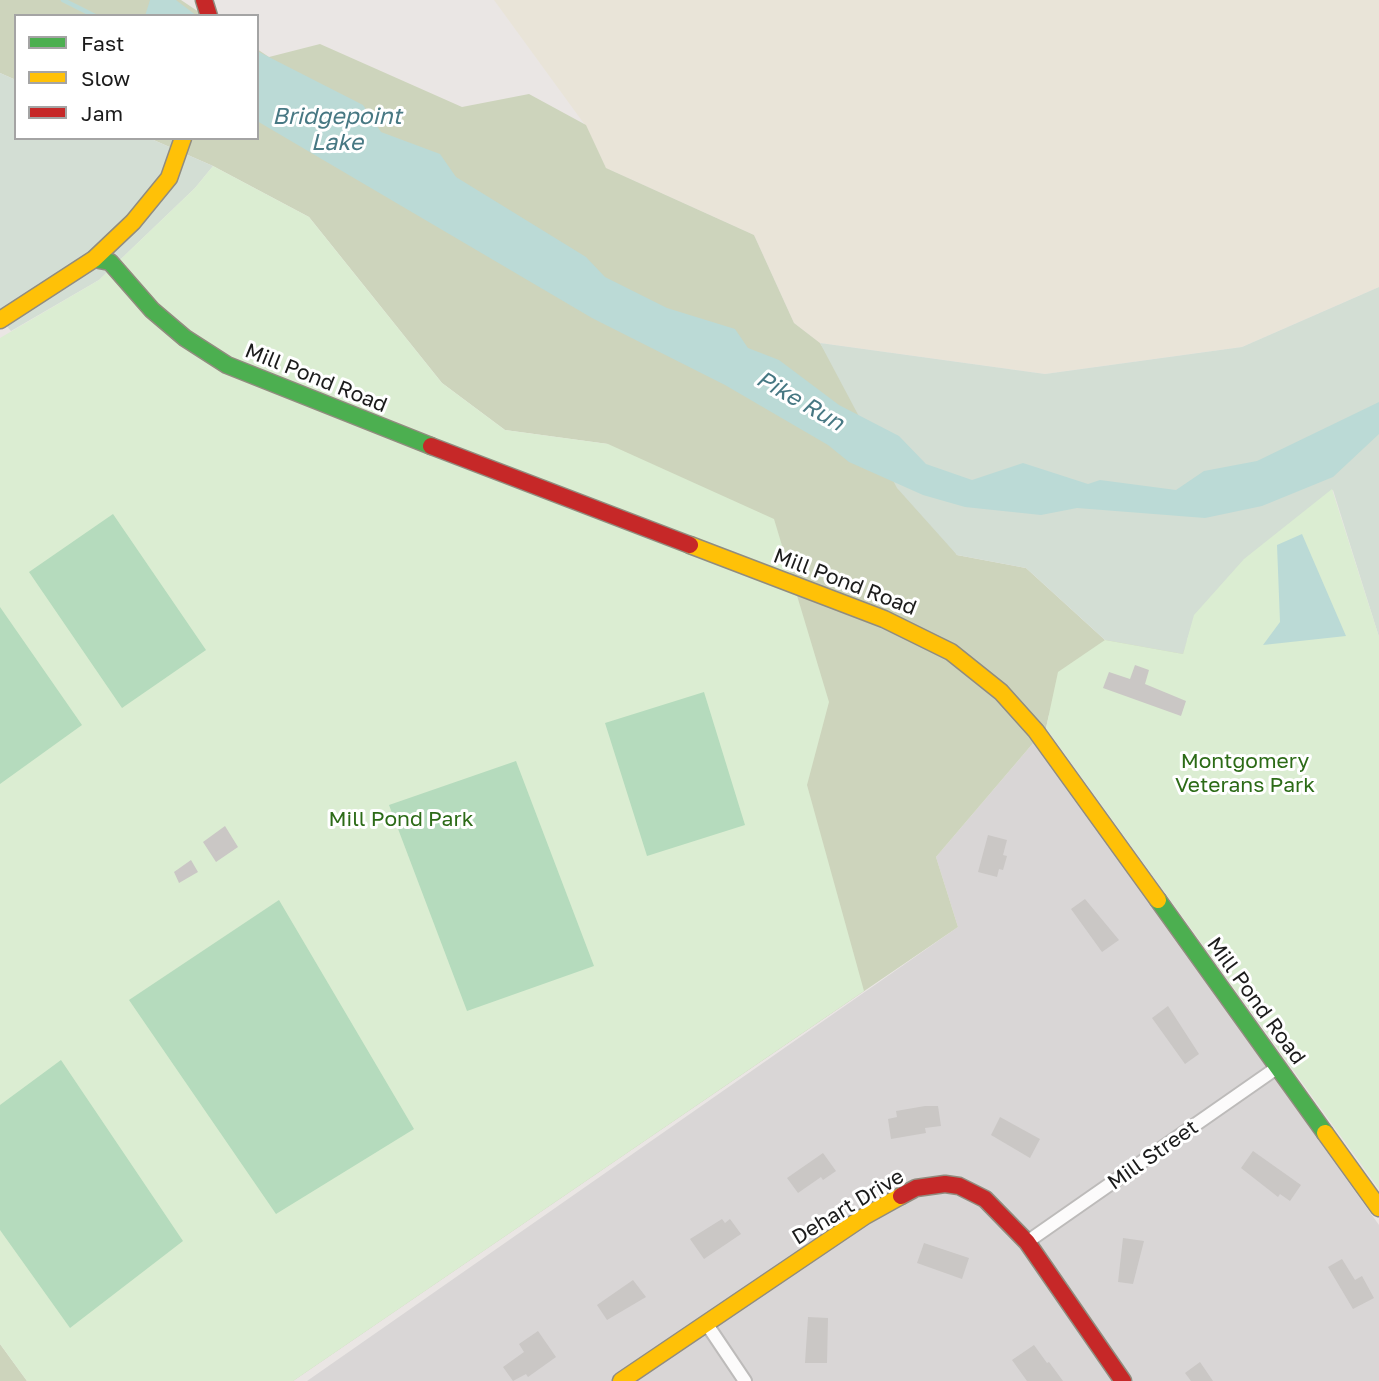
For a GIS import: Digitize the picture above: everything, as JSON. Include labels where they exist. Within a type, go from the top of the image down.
[{"type":"street","points":[[0,320],[94,259],[156,197],[175,165],[182,140]]},
{"type":"street","name":"Mill Pond Road","points":[[94,259],[110,262],[152,310],[185,338],[254,378],[908,629],[951,652],[1001,692],[1036,732],[1379,1208]]},
{"type":"street","name":"Mill Street","points":[[1027,1242],[1278,1067]]},
{"type":"street","name":"Dehart Drive","points":[[621,1381],[866,1216],[916,1188],[945,1184],[959,1186],[985,1199],[1027,1242],[1123,1381]]},
{"type":"street","points":[[706,1323],[745,1381]]},
{"type":"shaded area","points":[[494,0],[1379,0],[1379,287],[1242,347],[1045,374],[820,343],[794,323],[754,235],[606,168],[585,125]]},
{"type":"shaded area","points":[[0,73],[14,79],[14,140],[154,140],[213,166],[195,188],[99,280],[11,331],[0,318]]},
{"type":"shaded area","points":[[1379,287],[1379,637],[1333,490],[1195,615],[1183,654],[1105,640],[1026,568],[957,555],[897,488],[820,343],[1045,374],[1242,347]]},
{"type":"shaded area","points":[[1035,741],[1379,1225],[1379,1381],[307,1381],[958,927],[936,857]]},
{"type":"green space","points":[[0,0],[181,0],[202,14],[14,14],[14,79],[0,73]]},
{"type":"green space","points":[[320,44],[462,107],[529,94],[586,125],[606,168],[754,235],[794,323],[820,343],[957,555],[1026,568],[1105,640],[1379,637],[1049,715],[1046,728],[936,857],[958,927],[293,1381],[608,444],[505,430],[442,383],[309,217],[213,166],[154,140],[259,140],[259,50],[269,57]]},
{"type":"green space","name":"Mill Pond Park","points":[[213,166],[309,217],[442,383],[505,430],[608,444],[774,519],[829,702],[807,785],[864,991],[293,1381],[27,1381],[0,1344],[0,338],[99,280],[195,188]]},
{"type":"green space","name":"Montgomery Veterans Park","points":[[1332,489],[1379,637],[1379,1189],[1046,728],[1058,672],[1105,640],[1183,654],[1194,615],[1244,559]]},
{"type":"green space","points":[[113,514],[206,650],[122,708],[29,572]]},
{"type":"green space","points":[[0,607],[82,725],[0,784]]},
{"type":"green space","points":[[704,692],[745,825],[647,856],[605,723]]},
{"type":"green space","points":[[516,761],[594,966],[467,1011],[389,805]]},
{"type":"green space","points":[[279,900],[414,1129],[276,1214],[129,1000]]},
{"type":"green space","points":[[61,1060],[183,1241],[70,1328],[0,1230],[0,1105]]},
{"type":"green space","points":[[0,1344],[27,1381],[0,1381]]},
{"type":"water","points":[[150,0],[176,0],[194,14],[146,14]]},
{"type":"water","name":"Bridgepoint Lake","points":[[259,52],[363,105],[381,132],[440,154],[456,177],[586,257],[605,277],[667,308],[735,329],[748,348],[779,360],[839,405],[899,436],[926,464],[972,480],[1023,463],[1088,484],[1100,480],[1176,490],[1204,471],[1257,461],[1379,402],[1379,434],[1333,477],[1262,506],[1205,518],[1077,508],[1041,515],[965,507],[923,495],[849,462],[828,445],[725,385],[592,318],[259,122]]},
{"type":"water","points":[[1302,534],[1346,636],[1263,645],[1280,622],[1277,545]]},
{"type":"building","points":[[1135,665],[1149,670],[1145,684],[1186,701],[1181,716],[1103,688],[1109,672],[1130,679]]},
{"type":"building","points":[[225,826],[238,847],[216,862],[203,842]]},
{"type":"building","points":[[988,835],[1007,840],[1003,855],[1007,856],[1003,870],[999,869],[997,877],[978,872]]},
{"type":"building","points":[[191,860],[198,872],[179,883],[174,872]]},
{"type":"building","points":[[1085,899],[1119,940],[1102,952],[1071,909]]},
{"type":"building","points":[[1168,1006],[1199,1054],[1185,1064],[1152,1018]]},
{"type":"building","points":[[938,1106],[941,1126],[925,1128],[926,1133],[891,1139],[888,1119],[897,1117],[896,1111]]},
{"type":"building","points":[[1000,1117],[1040,1139],[1030,1158],[991,1135]]},
{"type":"building","points":[[1253,1151],[1301,1185],[1290,1201],[1280,1194],[1278,1197],[1241,1168]]},
{"type":"building","points":[[823,1153],[836,1171],[823,1180],[821,1177],[798,1193],[787,1178]]},
{"type":"building","points":[[722,1219],[725,1223],[730,1219],[741,1234],[704,1259],[690,1239]]},
{"type":"building","points":[[1123,1238],[1144,1241],[1133,1284],[1118,1282]]},
{"type":"building","points":[[924,1243],[969,1258],[962,1279],[917,1263]]},
{"type":"building","points":[[1342,1259],[1355,1280],[1362,1276],[1374,1298],[1353,1309],[1328,1267]]},
{"type":"building","points":[[633,1280],[646,1297],[607,1320],[597,1305]]},
{"type":"building","points":[[808,1317],[828,1318],[827,1363],[805,1363]]},
{"type":"building","points":[[538,1331],[556,1357],[528,1377],[526,1374],[513,1381],[503,1367],[524,1352],[519,1344]]},
{"type":"building","points":[[1034,1345],[1063,1381],[1027,1381],[1012,1360]]},
{"type":"building","points":[[1200,1362],[1213,1381],[1191,1381],[1185,1373]]},
{"type":"waterway","name":"Pike Run","points":[[63,0],[91,14]]},
{"type":"traffic: fast","points":[[94,259],[110,262],[152,310],[185,338],[227,365],[431,446]]},
{"type":"traffic: fast","points":[[1158,900],[1325,1133]]},
{"type":"traffic: slow","points":[[0,320],[94,259],[133,222],[169,178],[182,140]]},
{"type":"traffic: slow","points":[[690,545],[884,619],[951,652],[1001,692],[1036,731],[1158,900]]},
{"type":"traffic: slow","points":[[1325,1133],[1379,1208]]},
{"type":"traffic: slow","points":[[621,1381],[865,1216],[901,1196]]},
{"type":"traffic: jam","points":[[204,0],[208,14]]},
{"type":"traffic: jam","points":[[431,446],[690,545]]},
{"type":"traffic: jam","points":[[901,1196],[916,1188],[945,1184],[959,1186],[985,1199],[1027,1242],[1123,1381]]}]
